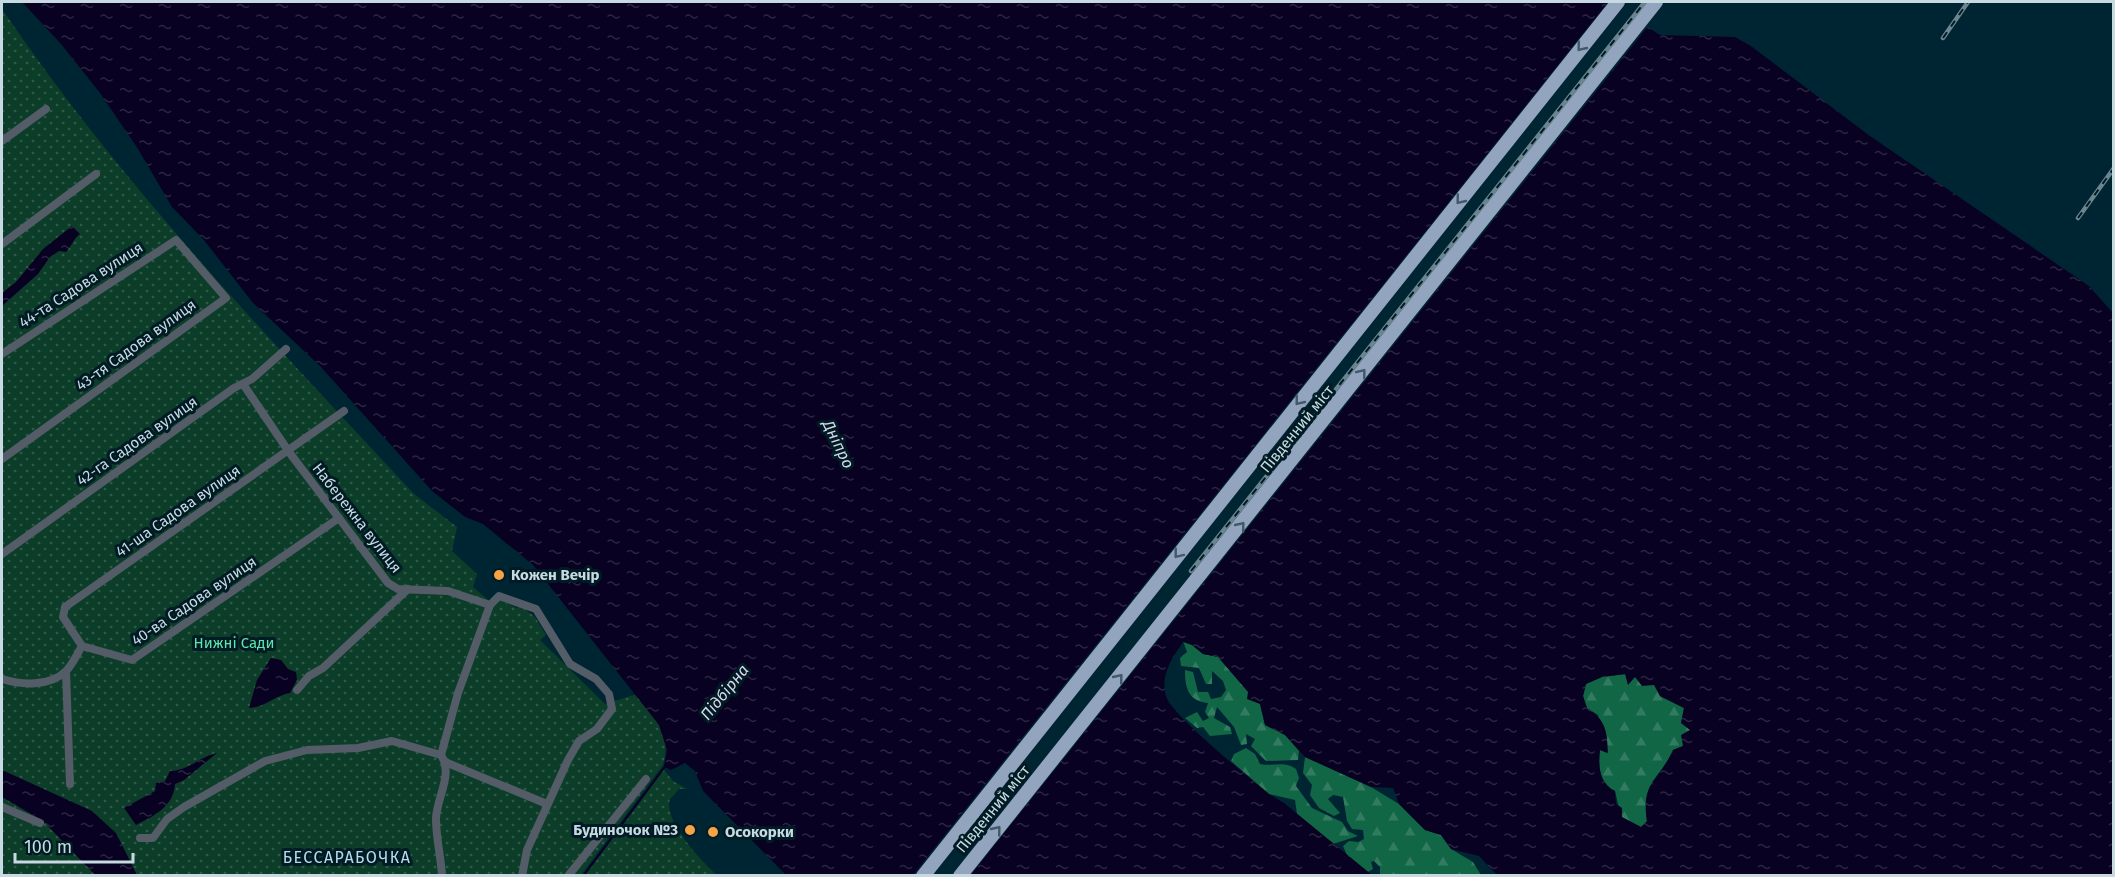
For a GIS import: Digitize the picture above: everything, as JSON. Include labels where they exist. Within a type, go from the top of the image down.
[{"type":"highway","name":"Південний міст","points":[[923,876],[1618,2]]},
{"type":"highway","name":"Південний міст","points":[[960,876],[1656,2]]},
{"type":"street","points":[[2,141],[46,109]]},
{"type":"street","points":[[2,244],[96,174]]},
{"type":"street","name":"44-та Садова вулиця","points":[[2,354],[176,240]]},
{"type":"street","name":"43-тя Садова вулиця","points":[[2,459],[226,298],[176,240]]},
{"type":"street","name":"42-га Садова вулиця","points":[[2,554],[243,384],[286,349]]},
{"type":"street","name":"Набережна вулиця","points":[[243,384],[289,452],[388,583],[398,589],[448,591],[490,604]]},
{"type":"street","name":"41-ша Садова вулиця","points":[[82,646],[63,617],[65,607],[166,534],[289,452],[344,411]]},
{"type":"street","name":"40-ва Садова вулиця","points":[[82,646],[132,660],[339,518]]},
{"type":"street","points":[[297,690],[309,676],[324,668],[408,589]]},
{"type":"street","points":[[442,876],[436,818],[443,793],[443,758],[458,693],[490,604],[499,596],[536,609],[570,664],[596,679],[609,694],[612,710],[597,729],[579,741],[527,850],[522,876]]},
{"type":"street","points":[[70,784],[66,672],[82,646]]},
{"type":"street","points":[[2,679],[28,685],[66,672]]},
{"type":"street","points":[[140,838],[153,838],[160,832],[167,819],[184,807],[265,761],[307,750],[358,748],[392,741],[443,758],[547,804]]},
{"type":"street","points":[[568,876],[646,779]]},
{"type":"street","points":[[2,807],[40,823]]},
{"type":"green space","name":"Нижні Сади","points":[[2,9],[96,137],[199,259],[414,494],[457,527],[452,551],[477,574],[473,587],[494,605],[498,599],[517,608],[520,605],[535,617],[546,635],[540,640],[605,704],[637,694],[655,719],[665,744],[663,765],[581,875],[2,875]]},
{"type":"green space","points":[[1183,641],[1203,654],[1218,657],[1260,704],[1265,725],[1285,735],[1299,751],[1298,760],[1266,761],[1251,746],[1255,739],[1246,734],[1247,744],[1241,745],[1234,727],[1217,707],[1214,718],[1230,727],[1232,734],[1210,736],[1203,727],[1197,728],[1185,718],[1197,712],[1203,721],[1209,718],[1205,712],[1208,703],[1196,700],[1187,688],[1185,670],[1193,672],[1198,692],[1208,692],[1211,699],[1221,697],[1226,690],[1223,681],[1212,671],[1212,684],[1206,684],[1199,668],[1181,666],[1180,658],[1187,652]]},
{"type":"green space","points":[[1626,674],[1628,684],[1634,677],[1655,685],[1660,696],[1684,708],[1681,723],[1691,730],[1683,746],[1673,750],[1652,783],[1646,798],[1647,822],[1641,827],[1621,817],[1615,791],[1603,778],[1599,762],[1600,750],[1607,753],[1598,715],[1587,708],[1583,696],[1586,684],[1602,677]]},
{"type":"green space","points":[[1246,748],[1255,754],[1260,764],[1283,764],[1296,769],[1299,778],[1296,786],[1312,808],[1342,822],[1348,831],[1358,836],[1333,844],[1297,814],[1295,800],[1269,794],[1231,761],[1234,754]]},
{"type":"green space","points":[[1305,757],[1371,787],[1399,804],[1425,830],[1441,835],[1451,849],[1473,862],[1481,875],[1380,875],[1380,867],[1374,861],[1371,862],[1373,869],[1368,872],[1347,855],[1343,846],[1349,841],[1358,842],[1364,839],[1363,830],[1352,829],[1347,821],[1343,797],[1333,795],[1328,799],[1340,813],[1334,816],[1319,808],[1310,795],[1312,785],[1303,773]]},
{"type":"green space","points":[[664,770],[673,781],[687,789],[679,789],[670,799],[669,808],[672,818],[685,840],[717,875],[585,876]]},
{"type":"water","name":"Дніпро","points":[[22,2],[1609,2],[1660,35],[1735,37],[1751,46],[1870,136],[2089,286],[2113,313],[2113,875],[1497,875],[1479,856],[1451,849],[1441,835],[1425,830],[1399,804],[1393,788],[1371,787],[1305,757],[1285,735],[1265,725],[1260,704],[1247,699],[1248,692],[1218,657],[1203,654],[1192,645],[1183,642],[1166,674],[1166,696],[1172,706],[1229,761],[1372,875],[786,875],[703,791],[695,771],[685,763],[671,770],[664,767],[667,750],[659,725],[533,565],[483,524],[465,517],[432,491],[320,366],[253,303],[203,239],[172,207],[138,149],[100,93],[61,44]],"holes":[[[1625,674],[1628,685],[1635,677],[1642,686],[1654,685],[1660,696],[1684,708],[1681,723],[1690,730],[1681,735],[1683,746],[1673,750],[1668,761],[1652,782],[1647,798],[1647,821],[1641,827],[1622,817],[1622,808],[1616,804],[1615,791],[1603,779],[1599,756],[1600,750],[1608,753],[1606,732],[1602,722],[1587,708],[1583,696],[1586,684],[1602,677]]]},
{"type":"water","points":[[72,226],[80,234],[68,250],[59,251],[50,257],[38,274],[2,306],[2,293],[16,282],[43,249]]},
{"type":"water","points":[[271,658],[281,660],[288,669],[296,672],[297,680],[290,693],[260,706],[249,708],[257,680]]},
{"type":"water","points":[[217,753],[184,780],[175,784],[171,798],[162,809],[136,825],[124,808],[155,791],[156,783],[165,781],[170,771],[182,769]]},
{"type":"water","points":[[2,770],[92,811],[116,833],[137,875],[95,875],[43,821],[2,797]]},
{"type":"pier","points":[[1608,2],[1614,2],[1649,25],[970,876],[913,875]]},
{"type":"waterway","name":"Підбірна","points":[[583,876],[666,765]]},
{"type":"railway","points":[[1191,571],[1645,2]]},
{"type":"railway","points":[[1943,38],[1968,2]]},
{"type":"railway","points":[[2078,218],[2114,168]]},
{"type":"place","name":"Кожен Вечір","points":[[499,575]]},
{"type":"place","name":"Будиночок №3","points":[[690,830]]},
{"type":"place","name":"Осокорки","points":[[713,832]]},
{"type":"district","name":"БЕССАРАБОЧКА","points":[[347,857]]}]
